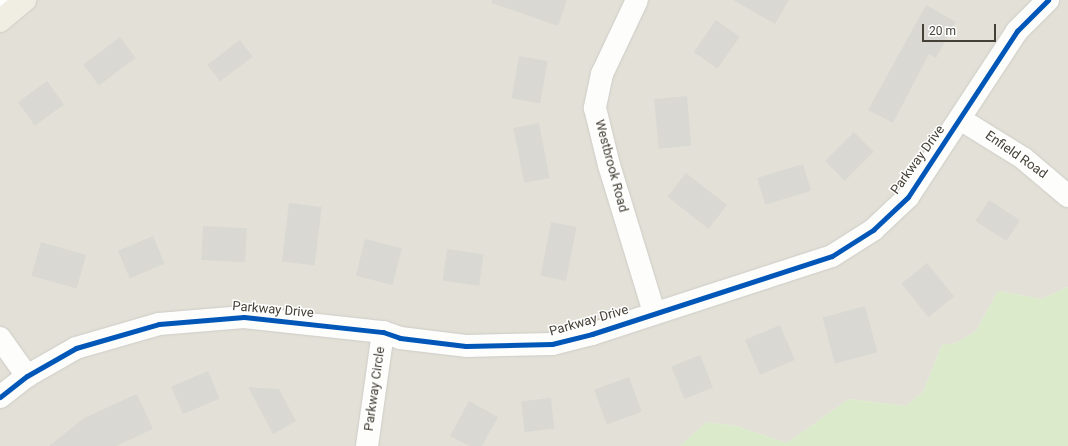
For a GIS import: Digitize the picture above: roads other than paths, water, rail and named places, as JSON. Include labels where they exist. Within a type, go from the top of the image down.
[{"type":"street","name":"Westbrook Road","points":[[637,0],[602,74],[595,108],[609,165],[654,312]]},
{"type":"street","name":"Parkway Drive","points":[[0,397],[27,376],[89,343],[159,324],[207,318],[244,317],[383,332],[400,338],[466,346],[552,344],[592,334],[654,312],[832,256],[873,230],[908,196],[1017,31],[1048,0]]},
{"type":"street","name":"Enfield Road","points":[[960,119],[1023,158],[1068,196]]},
{"type":"street","name":"Parkway Circle","points":[[367,446],[383,332]]},
{"type":"street","points":[[0,338],[27,376]]}]
